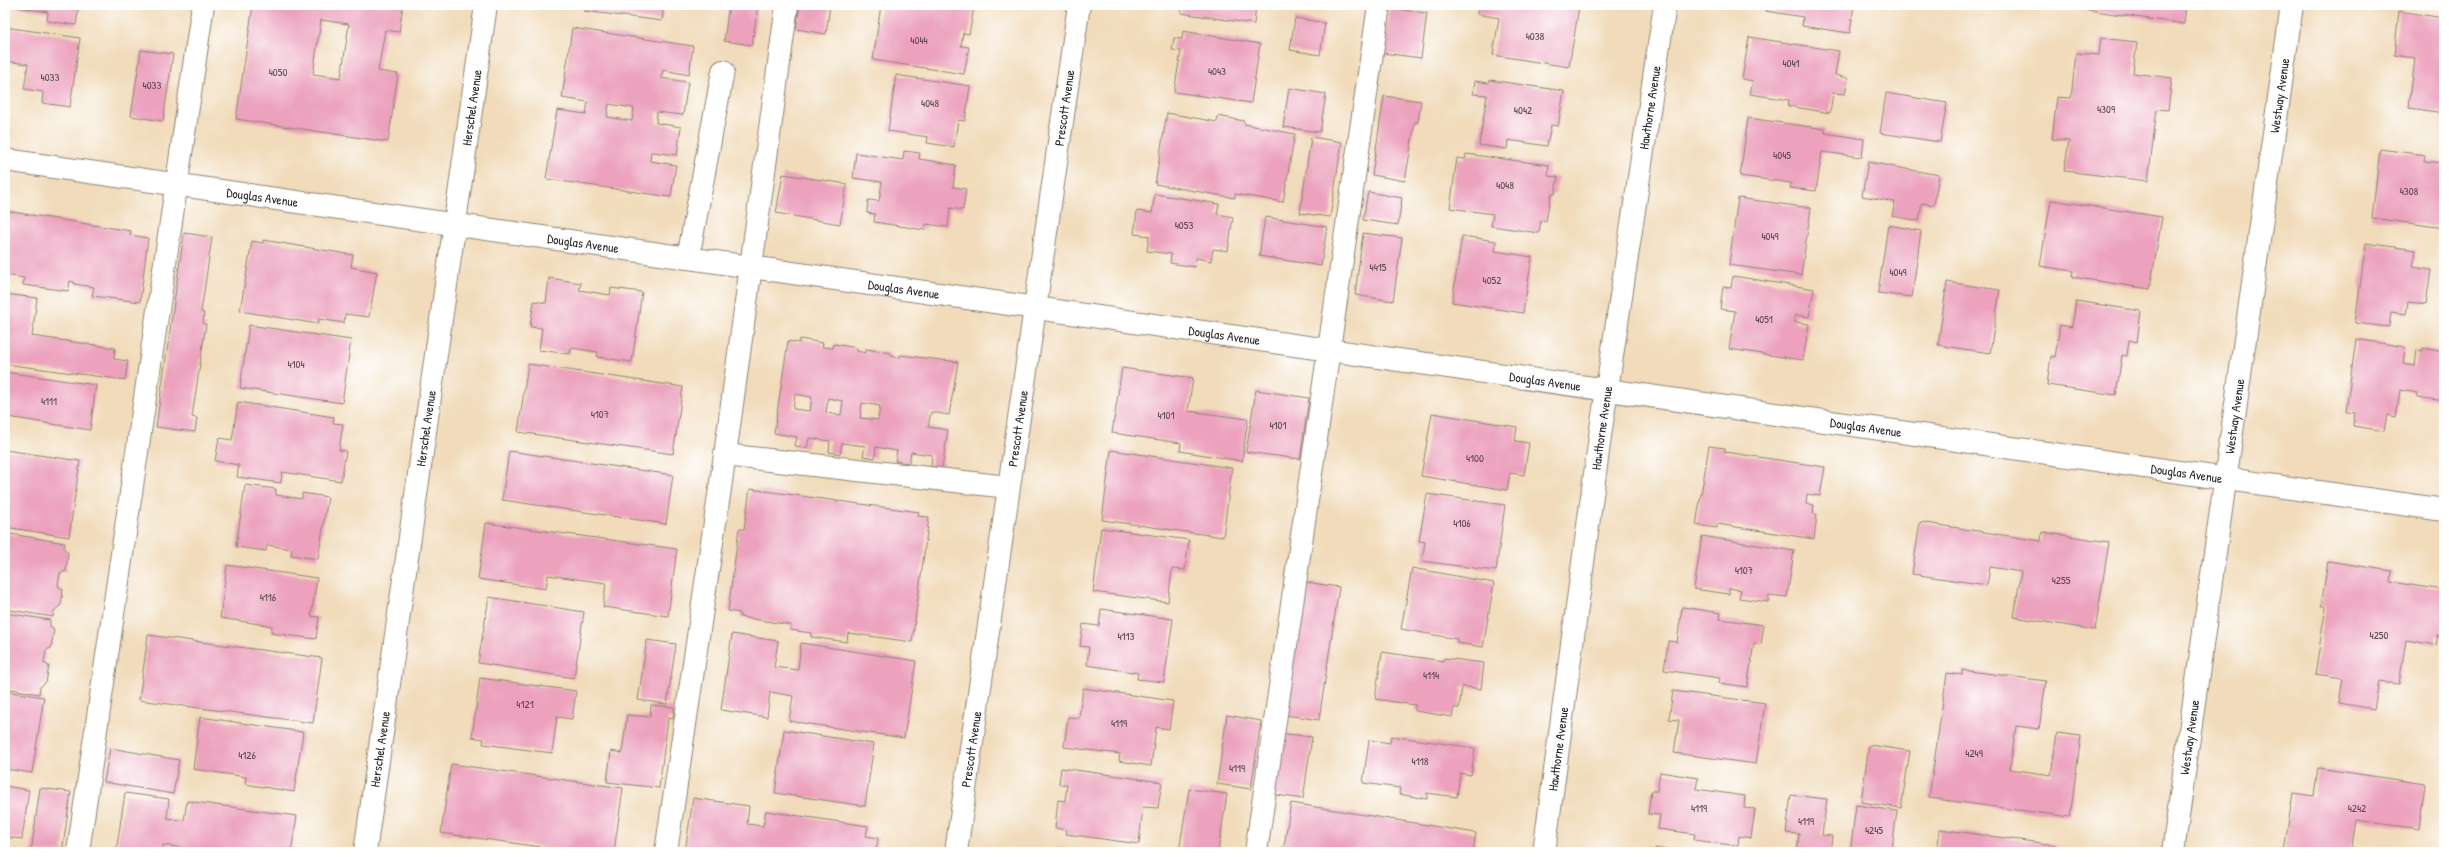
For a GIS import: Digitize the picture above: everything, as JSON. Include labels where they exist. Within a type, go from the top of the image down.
[{"type":"street","points":[[78,852],[178,185],[203,5]]},
{"type":"street","name":"Herschel Avenue","points":[[365,852],[486,5]]},
{"type":"street","points":[[666,852],[725,455],[787,5]]},
{"type":"street","name":"Prescott Avenue","points":[[956,852],[1079,5]]},
{"type":"street","points":[[1256,852],[1380,5]]},
{"type":"street","name":"Hawthorne Avenue","points":[[1544,852],[1607,390],[1665,5]]},
{"type":"street","name":"Westway Avenue","points":[[2173,852],[2227,479],[2292,5]]},
{"type":"street","points":[[688,258],[723,71]]},
{"type":"street","name":"Douglas Avenue","points":[[5,160],[2444,510]]},
{"type":"street","points":[[725,455],[1008,487]]},
{"type":"building","points":[[5,5],[79,5],[76,25],[47,21],[48,12]]},
{"type":"building","points":[[253,5],[403,5],[399,32],[385,30],[378,71],[398,74],[388,142],[236,119]],"holes":[[[321,20],[349,24],[341,78],[313,74]]]},
{"type":"building","points":[[585,5],[664,5],[662,21],[584,11]]},
{"type":"building","points":[[729,5],[758,5],[752,45],[724,41]]},
{"type":"building","points":[[800,5],[830,5],[826,34],[796,29]]},
{"type":"building","points":[[881,5],[914,5],[942,9],[943,5],[974,7],[969,34],[963,33],[961,46],[969,47],[964,74],[873,60]]},
{"type":"building","points":[[1182,5],[1256,5],[1254,24],[1181,13]]},
{"type":"building","points":[[1478,5],[1565,5],[1579,7],[1569,67],[1493,55],[1499,18],[1477,14]]},
{"type":"building","points":[[1767,5],[1854,5],[1850,33],[1802,26],[1803,17],[1766,11]]},
{"type":"building","points":[[2054,5],[2186,5],[2184,24]]},
{"type":"building","points":[[1389,8],[1427,13],[1421,58],[1383,53]]},
{"type":"building","points":[[2399,11],[2444,18],[2444,113],[2409,108],[2415,58],[2394,55]]},
{"type":"building","points":[[1295,18],[1325,23],[1320,55],[1290,50]]},
{"type":"building","points":[[5,27],[80,38],[70,107],[42,103],[43,92],[24,89],[28,64],[5,61]]},
{"type":"building","points":[[572,28],[693,46],[689,75],[663,70],[661,78],[688,82],[683,115],[657,112],[656,123],[681,127],[677,155],[651,152],[650,161],[676,165],[671,197],[546,179],[557,110],[586,114],[588,102],[562,98]],"holes":[[[609,104],[634,108],[632,121],[607,117]]]},
{"type":"building","points":[[1183,31],[1260,44],[1251,103],[1174,92],[1181,51],[1172,50],[1174,38],[1182,39]]},
{"type":"building","points":[[1749,37],[1839,51],[1835,75],[1848,78],[1845,94],[1833,93],[1830,113],[1788,106],[1789,100],[1750,94],[1753,81],[1742,79]]},
{"type":"building","points":[[2101,38],[2137,42],[2133,73],[2172,78],[2168,110],[2157,109],[2148,181],[2064,171],[2069,141],[2052,139],[2057,97],[2071,98],[2076,53],[2099,55]]},
{"type":"building","points":[[141,50],[173,54],[163,121],[131,116]]},
{"type":"building","points":[[896,75],[970,86],[965,121],[958,120],[954,147],[927,143],[928,137],[888,131]]},
{"type":"building","points":[[1490,80],[1564,91],[1558,126],[1551,125],[1547,146],[1508,140],[1507,149],[1479,145],[1487,95],[1473,94],[1475,81],[1489,83]]},
{"type":"building","points":[[1289,88],[1326,94],[1320,132],[1283,127]]},
{"type":"building","points":[[1886,93],[1947,103],[1940,142],[1880,133]]},
{"type":"building","points":[[1384,96],[1421,101],[1418,122],[1415,122],[1405,181],[1372,175]]},
{"type":"building","points":[[1167,113],[1217,122],[1218,116],[1244,121],[1244,124],[1295,134],[1283,202],[1235,194],[1235,198],[1155,184]]},
{"type":"building","points":[[1748,118],[1825,129],[1825,133],[1864,139],[1862,157],[1822,152],[1816,191],[1790,188],[1791,183],[1740,176]]},
{"type":"building","points":[[1311,137],[1342,142],[1330,217],[1300,213]]},
{"type":"building","points":[[2380,149],[2425,155],[2424,161],[2444,163],[2444,228],[2372,218]]},
{"type":"building","points":[[904,151],[920,153],[919,159],[956,165],[953,187],[966,189],[963,210],[950,208],[948,227],[926,224],[925,230],[874,222],[875,214],[867,213],[868,200],[879,201],[882,182],[853,178],[856,153],[903,160]]},
{"type":"building","points":[[1466,154],[1549,165],[1548,176],[1558,177],[1555,194],[1551,194],[1546,221],[1541,220],[1539,233],[1491,226],[1493,214],[1450,208],[1457,158],[1465,159]]},
{"type":"building","points":[[1868,162],[1939,175],[1934,205],[1922,203],[1919,221],[1892,216],[1895,202],[1862,196]]},
{"type":"building","points":[[783,174],[847,184],[840,224],[776,213]]},
{"type":"building","points":[[1368,192],[1402,198],[1398,225],[1363,220]]},
{"type":"building","points":[[1155,194],[1219,204],[1217,214],[1233,217],[1228,251],[1213,249],[1211,261],[1196,258],[1195,267],[1170,263],[1171,254],[1147,251],[1149,236],[1134,234],[1137,211],[1152,213]]},
{"type":"building","points":[[1738,198],[1811,208],[1801,275],[1729,265]]},
{"type":"building","points":[[2051,200],[2162,217],[2150,289],[2072,277],[2073,271],[2040,266]]},
{"type":"building","points":[[6,211],[131,231],[130,235],[148,238],[140,302],[92,296],[94,287],[74,284],[74,282],[70,281],[68,291],[23,285],[24,278],[5,275]]},
{"type":"building","points":[[1265,217],[1327,227],[1321,266],[1259,256]]},
{"type":"building","points":[[1888,225],[1921,231],[1912,297],[1878,293]]},
{"type":"building","points":[[184,233],[212,237],[201,312],[204,313],[203,324],[206,324],[192,417],[197,418],[195,432],[156,427]]},
{"type":"building","points":[[1363,233],[1402,238],[1393,301],[1355,295]]},
{"type":"building","points":[[1462,236],[1496,241],[1495,251],[1532,257],[1523,313],[1452,302]]},
{"type":"building","points":[[263,240],[353,255],[351,267],[377,272],[369,317],[345,314],[344,323],[319,319],[318,324],[240,311],[252,241],[263,243]]},
{"type":"building","points":[[2366,243],[2416,250],[2413,267],[2431,270],[2426,304],[2408,302],[2406,314],[2391,312],[2389,327],[2355,323]]},
{"type":"building","points":[[1733,276],[1814,289],[1809,317],[1796,315],[1794,322],[1809,324],[1803,360],[1729,349],[1735,311],[1720,309],[1723,287],[1731,288]]},
{"type":"building","points":[[549,278],[581,283],[579,290],[610,295],[611,288],[642,292],[632,362],[597,357],[598,352],[571,348],[570,354],[539,350],[542,328],[530,327],[534,301],[546,303]]},
{"type":"building","points":[[1947,282],[2000,290],[1990,353],[1938,345]]},
{"type":"building","points":[[5,294],[37,298],[32,336],[115,348],[114,359],[128,361],[125,380],[5,364]]},
{"type":"building","points":[[2076,301],[2141,311],[2137,342],[2129,340],[2127,356],[2122,355],[2116,395],[2047,385],[2051,356],[2055,357],[2060,325],[2072,327]]},
{"type":"building","points":[[249,325],[351,340],[342,403],[240,388]]},
{"type":"building","points":[[800,339],[823,343],[822,347],[833,348],[834,344],[857,348],[857,351],[866,353],[866,349],[891,353],[891,356],[900,358],[900,355],[958,362],[949,415],[931,412],[928,427],[948,430],[942,468],[931,466],[932,455],[911,452],[909,463],[895,461],[897,451],[876,447],[875,458],[863,456],[865,446],[842,443],[840,454],[829,452],[830,441],[809,438],[807,448],[795,446],[797,437],[774,433],[788,341],[799,343]],"holes":[[[795,394],[812,397],[810,411],[793,409]],[[828,398],[843,401],[841,415],[826,413]],[[862,403],[880,406],[878,420],[860,418]]]},
{"type":"building","points":[[2356,339],[2405,347],[2403,364],[2415,366],[2417,350],[2423,351],[2423,348],[2444,352],[2444,401],[2417,397],[2418,393],[2400,390],[2396,417],[2387,415],[2384,431],[2353,426],[2355,413],[2346,412]]},
{"type":"building","points":[[528,364],[683,387],[673,454],[518,432]]},
{"type":"building","points":[[1122,368],[1193,378],[1188,411],[1248,419],[1242,461],[1180,451],[1181,443],[1112,433]]},
{"type":"building","points":[[5,372],[96,385],[90,430],[8,417],[5,430]]},
{"type":"building","points":[[1256,390],[1309,398],[1300,459],[1246,452]]},
{"type":"building","points":[[238,402],[334,417],[333,423],[343,424],[339,450],[346,451],[341,481],[282,472],[281,483],[237,477],[239,465],[215,461],[219,438],[232,440]]},
{"type":"building","points":[[1432,413],[1517,427],[1515,441],[1529,443],[1524,475],[1510,473],[1507,490],[1421,476]]},
{"type":"building","points":[[1709,446],[1725,448],[1725,452],[1825,467],[1820,496],[1807,494],[1806,504],[1814,505],[1813,514],[1817,515],[1814,539],[1717,524],[1717,528],[1696,525]]},
{"type":"building","points":[[5,450],[80,461],[69,537],[5,527]]},
{"type":"building","points":[[1111,450],[1232,468],[1223,537],[1102,520]]},
{"type":"building","points":[[509,451],[673,475],[666,524],[502,500]]},
{"type":"building","points":[[245,485],[276,489],[276,495],[302,499],[302,493],[328,497],[318,559],[291,555],[292,549],[267,545],[266,551],[236,547]]},
{"type":"building","points":[[750,489],[919,512],[918,516],[929,517],[912,642],[848,633],[847,642],[811,637],[811,633],[790,630],[791,625],[740,617],[740,613],[728,611],[739,529],[744,529]]},
{"type":"building","points":[[1427,494],[1505,505],[1496,571],[1422,561],[1425,542],[1419,541]]},
{"type":"building","points":[[1920,522],[2041,541],[2042,532],[2109,542],[2095,630],[2014,617],[2021,572],[1990,567],[1987,585],[1912,574]]},
{"type":"building","points":[[486,523],[677,549],[668,616],[603,607],[606,583],[548,575],[546,589],[478,579]]},
{"type":"building","points":[[1101,528],[1189,540],[1185,570],[1172,569],[1168,602],[1093,592]]},
{"type":"building","points":[[5,533],[65,543],[64,548],[68,553],[66,571],[60,573],[58,586],[63,590],[61,605],[54,611],[53,617],[5,609]]},
{"type":"building","points":[[1702,536],[1794,551],[1787,597],[1769,595],[1768,602],[1739,598],[1741,590],[1729,588],[1729,594],[1694,589]]},
{"type":"building","points":[[2328,561],[2392,571],[2391,582],[2444,590],[2444,636],[2438,635],[2436,645],[2406,640],[2399,684],[2379,682],[2374,709],[2339,703],[2343,678],[2315,674],[2326,606],[2321,606]]},
{"type":"building","points":[[227,565],[317,578],[311,616],[319,617],[316,639],[271,633],[272,626],[220,618]]},
{"type":"building","points":[[1412,568],[1494,583],[1483,647],[1457,643],[1457,639],[1401,629]]},
{"type":"building","points":[[1305,582],[1339,587],[1319,720],[1285,715]]},
{"type":"building","points":[[489,597],[584,612],[574,678],[478,663]]},
{"type":"building","points":[[1682,607],[1721,613],[1720,619],[1764,625],[1761,644],[1754,643],[1747,687],[1719,683],[1720,678],[1664,670],[1668,641],[1677,642]]},
{"type":"building","points":[[1101,609],[1173,619],[1164,682],[1137,679],[1138,673],[1087,665],[1089,647],[1080,646],[1083,624],[1099,626]]},
{"type":"building","points":[[5,613],[50,620],[50,626],[54,629],[51,648],[46,650],[44,663],[49,666],[46,682],[40,687],[39,694],[5,688]]},
{"type":"building","points":[[732,634],[778,641],[774,667],[798,670],[801,643],[916,661],[904,738],[789,721],[793,696],[770,692],[767,717],[721,710]]},
{"type":"building","points":[[148,635],[322,658],[313,723],[139,700]]},
{"type":"building","points":[[647,640],[676,644],[667,704],[638,700]]},
{"type":"building","points":[[1382,652],[1443,661],[1444,658],[1484,663],[1481,689],[1462,686],[1459,708],[1454,708],[1452,717],[1415,711],[1415,705],[1375,699]]},
{"type":"building","points":[[1962,670],[2046,681],[2039,729],[2016,726],[2010,769],[2051,775],[2057,733],[2081,736],[2070,817],[1929,798],[1947,673],[1962,675]]},
{"type":"building","points":[[480,678],[576,691],[572,719],[557,717],[552,753],[483,744],[484,739],[472,737]]},
{"type":"building","points":[[1083,688],[1173,701],[1169,729],[1156,727],[1151,766],[1119,761],[1120,754],[1064,747],[1068,717],[1079,718]]},
{"type":"building","points":[[5,691],[44,697],[32,773],[5,769]]},
{"type":"building","points":[[1673,691],[1765,703],[1756,764],[1674,753],[1679,720],[1669,719]]},
{"type":"building","points":[[651,705],[674,707],[673,719],[668,718],[659,788],[607,782],[611,751],[622,753],[627,715],[650,717]]},
{"type":"building","points":[[1227,715],[1261,721],[1251,789],[1217,784]]},
{"type":"building","points":[[200,717],[303,732],[294,792],[245,784],[246,777],[193,769]]},
{"type":"building","points":[[784,730],[874,744],[865,806],[775,793]]},
{"type":"building","points":[[1280,733],[1312,737],[1303,799],[1271,794]]},
{"type":"building","points":[[1391,736],[1475,748],[1471,775],[1460,773],[1457,797],[1427,793],[1427,799],[1399,794],[1400,788],[1363,783],[1369,740],[1390,743]]},
{"type":"building","points":[[1869,745],[1910,751],[1901,808],[1861,802]]},
{"type":"building","points":[[110,748],[179,760],[173,794],[104,782]]},
{"type":"building","points":[[451,764],[623,788],[614,852],[577,852],[441,833]]},
{"type":"building","points":[[1061,768],[1162,782],[1158,808],[1143,807],[1139,844],[1066,834],[1067,830],[1055,828],[1058,800],[1065,801],[1067,785],[1059,784]]},
{"type":"building","points":[[2318,768],[2425,784],[2419,829],[2356,820],[2351,852],[2284,852],[2293,793],[2314,796]]},
{"type":"building","points":[[1660,772],[1698,778],[1696,789],[1745,796],[1744,808],[1755,809],[1751,838],[1739,836],[1738,846],[1694,840],[1695,834],[1658,829],[1660,815],[1648,814],[1651,791],[1657,791]]},
{"type":"building","points":[[5,786],[29,790],[22,839],[5,837]]},
{"type":"building","points":[[40,788],[71,792],[62,852],[31,852]]},
{"type":"building","points":[[1189,789],[1227,794],[1218,852],[1179,852]]},
{"type":"building","points":[[125,793],[169,799],[167,818],[184,821],[187,801],[297,816],[291,852],[184,852],[185,848],[163,845],[162,852],[116,852]]},
{"type":"building","points":[[1791,795],[1827,799],[1822,835],[1832,836],[1830,852],[1797,852],[1799,834],[1786,833]]},
{"type":"building","points":[[693,798],[749,806],[747,824],[763,826],[766,811],[868,826],[866,836],[878,838],[876,852],[685,852]]},
{"type":"building","points":[[1291,803],[1476,833],[1473,852],[1283,852]]},
{"type":"building","points":[[1856,805],[1897,811],[1892,849],[1908,852],[1850,852]]},
{"type":"building","points":[[1940,829],[2055,845],[2054,852],[1937,852]]},
{"type":"building","points":[[1058,848],[1077,851],[1077,852],[1058,852]]},
{"type":"building","points":[[1655,848],[1674,851],[1674,852],[1655,852]]}]
